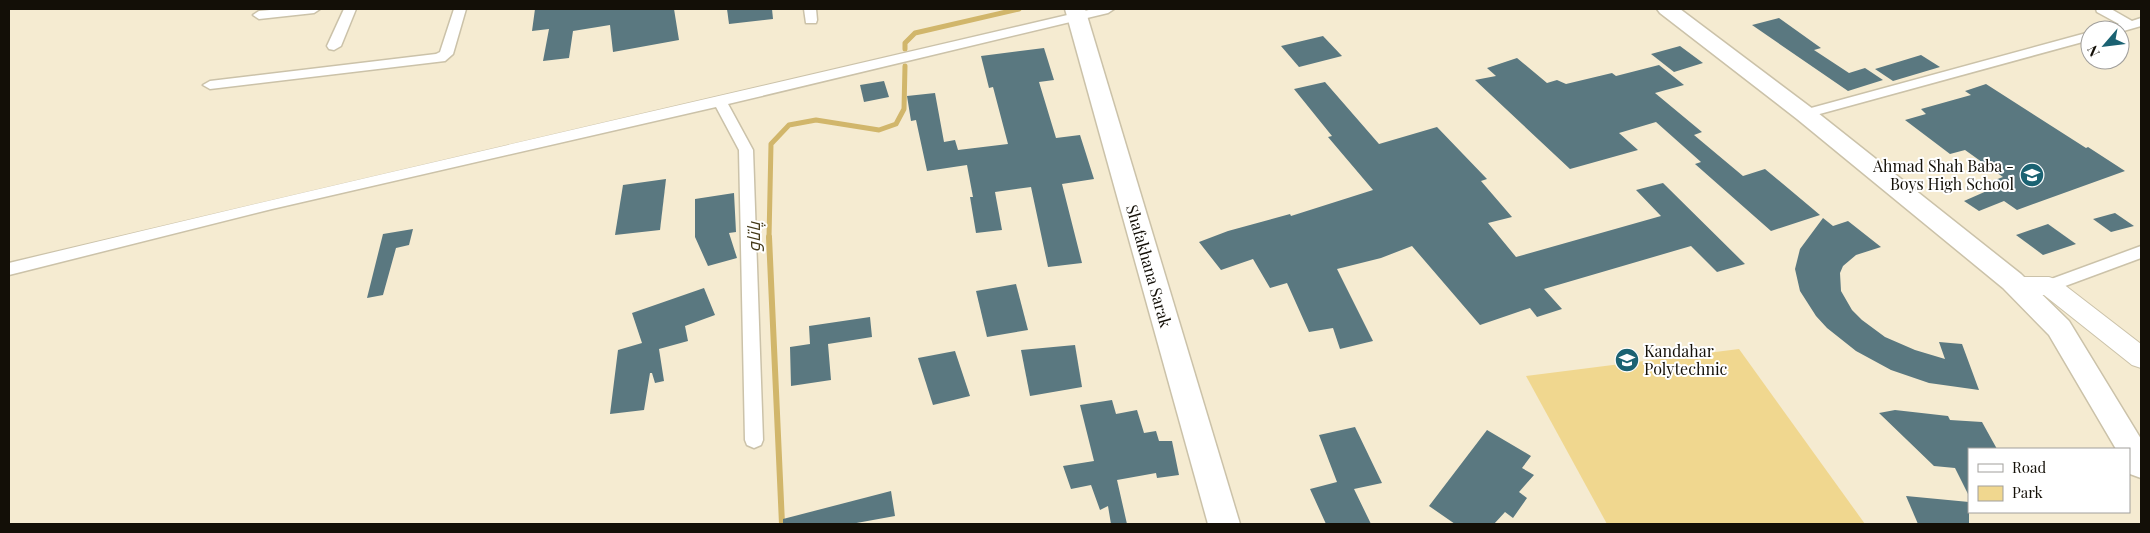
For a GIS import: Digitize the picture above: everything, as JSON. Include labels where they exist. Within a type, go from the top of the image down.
[{"type":"main road","points":[[1667,9],[1805,114],[2017,286],[2059,328],[2141,465]]},
{"type":"main road","name":"Shafakhana Sarak","points":[[1076,12],[1224,524]]},
{"type":"street","points":[[259,15],[314,9]]},
{"type":"street","points":[[334,46],[350,9]]},
{"type":"street","points":[[210,85],[440,58],[446,54],[460,9]]},
{"type":"street","points":[[9,269],[272,204],[720,102],[1076,12],[1108,9]]},
{"type":"street","points":[[2102,9],[2136,23]]},
{"type":"street","points":[[1805,114],[2080,39]]},
{"type":"street","points":[[720,102],[746,150],[754,440]]},
{"type":"street","points":[[2017,286],[2049,286],[2141,252]]},
{"type":"street","points":[[2049,286],[2141,358]]},
{"type":"green space","points":[[1739,349],[1865,524],[1607,524],[1526,376]]},
{"type":"building","points":[[535,9],[674,9],[679,40],[613,52],[610,25],[573,31],[569,58],[543,61],[549,29],[532,31]]},
{"type":"building","points":[[727,9],[772,9],[773,19],[729,24]]},
{"type":"building","points":[[1779,18],[1821,48],[1814,50],[1849,73],[1865,68],[1883,80],[1848,91],[1752,25]]},
{"type":"building","points":[[1323,36],[1342,56],[1299,67],[1281,46]]},
{"type":"building","points":[[1680,46],[1703,63],[1674,72],[1651,54]]},
{"type":"building","points":[[1044,48],[1054,80],[1039,82],[1056,138],[1080,135],[1094,179],[1062,184],[1082,263],[1048,267],[1031,187],[995,192],[1002,230],[976,233],[970,197],[973,197],[967,165],[927,171],[916,120],[911,121],[907,96],[935,93],[944,142],[955,140],[958,150],[1008,144],[993,87],[989,88],[981,56]]},
{"type":"building","points":[[1921,55],[1940,67],[1893,81],[1875,69]]},
{"type":"building","points":[[1517,58],[1547,83],[1557,80],[1566,84],[1612,73],[1616,76],[1659,65],[1684,85],[1655,93],[1702,132],[1694,135],[1743,176],[1765,169],[1820,215],[1771,231],[1695,164],[1701,162],[1656,122],[1619,133],[1638,150],[1570,169],[1475,80],[1496,76],[1487,68]]},
{"type":"building","points":[[884,81],[889,97],[864,102],[860,85]]},
{"type":"building","points":[[1325,82],[1379,144],[1437,127],[1487,179],[1481,181],[1512,217],[1488,223],[1516,257],[1661,216],[1636,190],[1663,183],[1745,264],[1717,272],[1691,246],[1544,289],[1562,309],[1537,317],[1530,308],[1480,325],[1412,246],[1381,258],[1337,269],[1373,341],[1340,349],[1333,328],[1309,332],[1287,283],[1270,288],[1253,259],[1221,270],[1199,242],[1228,231],[1290,214],[1291,216],[1373,190],[1328,137],[1332,136],[1294,89]]},
{"type":"building","points":[[1986,84],[2125,171],[2017,210],[2004,201],[1979,211],[1964,201],[1989,190],[1981,185],[2003,177],[1965,150],[1950,154],[1905,120],[1926,114],[1921,109],[1971,95],[1965,91]]},
{"type":"building","points":[[666,179],[660,230],[615,235],[623,185]]},
{"type":"building","points":[[734,193],[736,232],[729,233],[737,258],[708,266],[695,237],[695,199]]},
{"type":"building","points":[[2115,213],[2134,226],[2111,232],[2093,219]]},
{"type":"building","points":[[1823,218],[1833,226],[1848,221],[1881,247],[1856,255],[1843,266],[1840,273],[1841,291],[1852,310],[1885,337],[1915,350],[1945,359],[1939,342],[1962,344],[1979,390],[1929,383],[1891,370],[1856,351],[1827,328],[1816,316],[1800,291],[1795,269],[1800,249]]},
{"type":"building","points":[[2048,224],[2076,244],[2043,255],[2016,235]]},
{"type":"building","points":[[413,229],[409,245],[396,248],[383,295],[367,298],[383,234]]},
{"type":"building","points":[[1016,284],[1028,330],[987,337],[976,291]]},
{"type":"building","points":[[704,288],[715,315],[685,326],[688,341],[659,349],[664,381],[655,383],[652,373],[650,373],[644,410],[610,414],[618,350],[642,343],[632,313]]},
{"type":"building","points":[[870,317],[872,337],[828,344],[831,380],[791,386],[790,347],[810,344],[809,326]]},
{"type":"building","points":[[1075,345],[1082,387],[1030,396],[1021,350]]},
{"type":"building","points":[[955,351],[970,396],[933,405],[918,358]]},
{"type":"building","points":[[1112,400],[1116,414],[1137,410],[1144,433],[1156,431],[1159,441],[1172,441],[1179,475],[1157,478],[1156,473],[1117,480],[1127,524],[1111,524],[1108,506],[1100,510],[1091,485],[1071,489],[1063,466],[1094,461],[1080,405]]},
{"type":"building","points":[[1895,410],[1948,416],[1950,420],[1982,422],[1996,448],[1968,448],[1968,494],[1955,468],[1934,466],[1879,413]]},
{"type":"building","points":[[1355,427],[1382,483],[1354,489],[1371,524],[1326,524],[1310,489],[1337,482],[1319,435]]},
{"type":"building","points":[[1487,430],[1531,456],[1522,468],[1534,475],[1519,492],[1527,498],[1513,518],[1505,512],[1494,524],[1455,524],[1429,506]]},
{"type":"building","points":[[891,491],[895,516],[851,524],[783,524],[783,519]]},
{"type":"building","points":[[1906,496],[1968,502],[1969,524],[1918,524]]},
{"type":"waterway","name":"پاتاو","points":[[905,49],[905,43],[915,33],[1019,9]]},
{"type":"waterway","name":"پاتاو","points":[[769,237],[771,144],[789,125],[816,120],[879,130],[896,124],[904,109],[905,66]]},
{"type":"waterway","name":"پاتاو","points":[[769,237],[782,524]]},
{"type":"place","name":"Ahmad Shah Baba - Boys High School","points":[[2032,175]]},
{"type":"place","name":"Kandahar Polytechnic","points":[[1627,360]]}]
